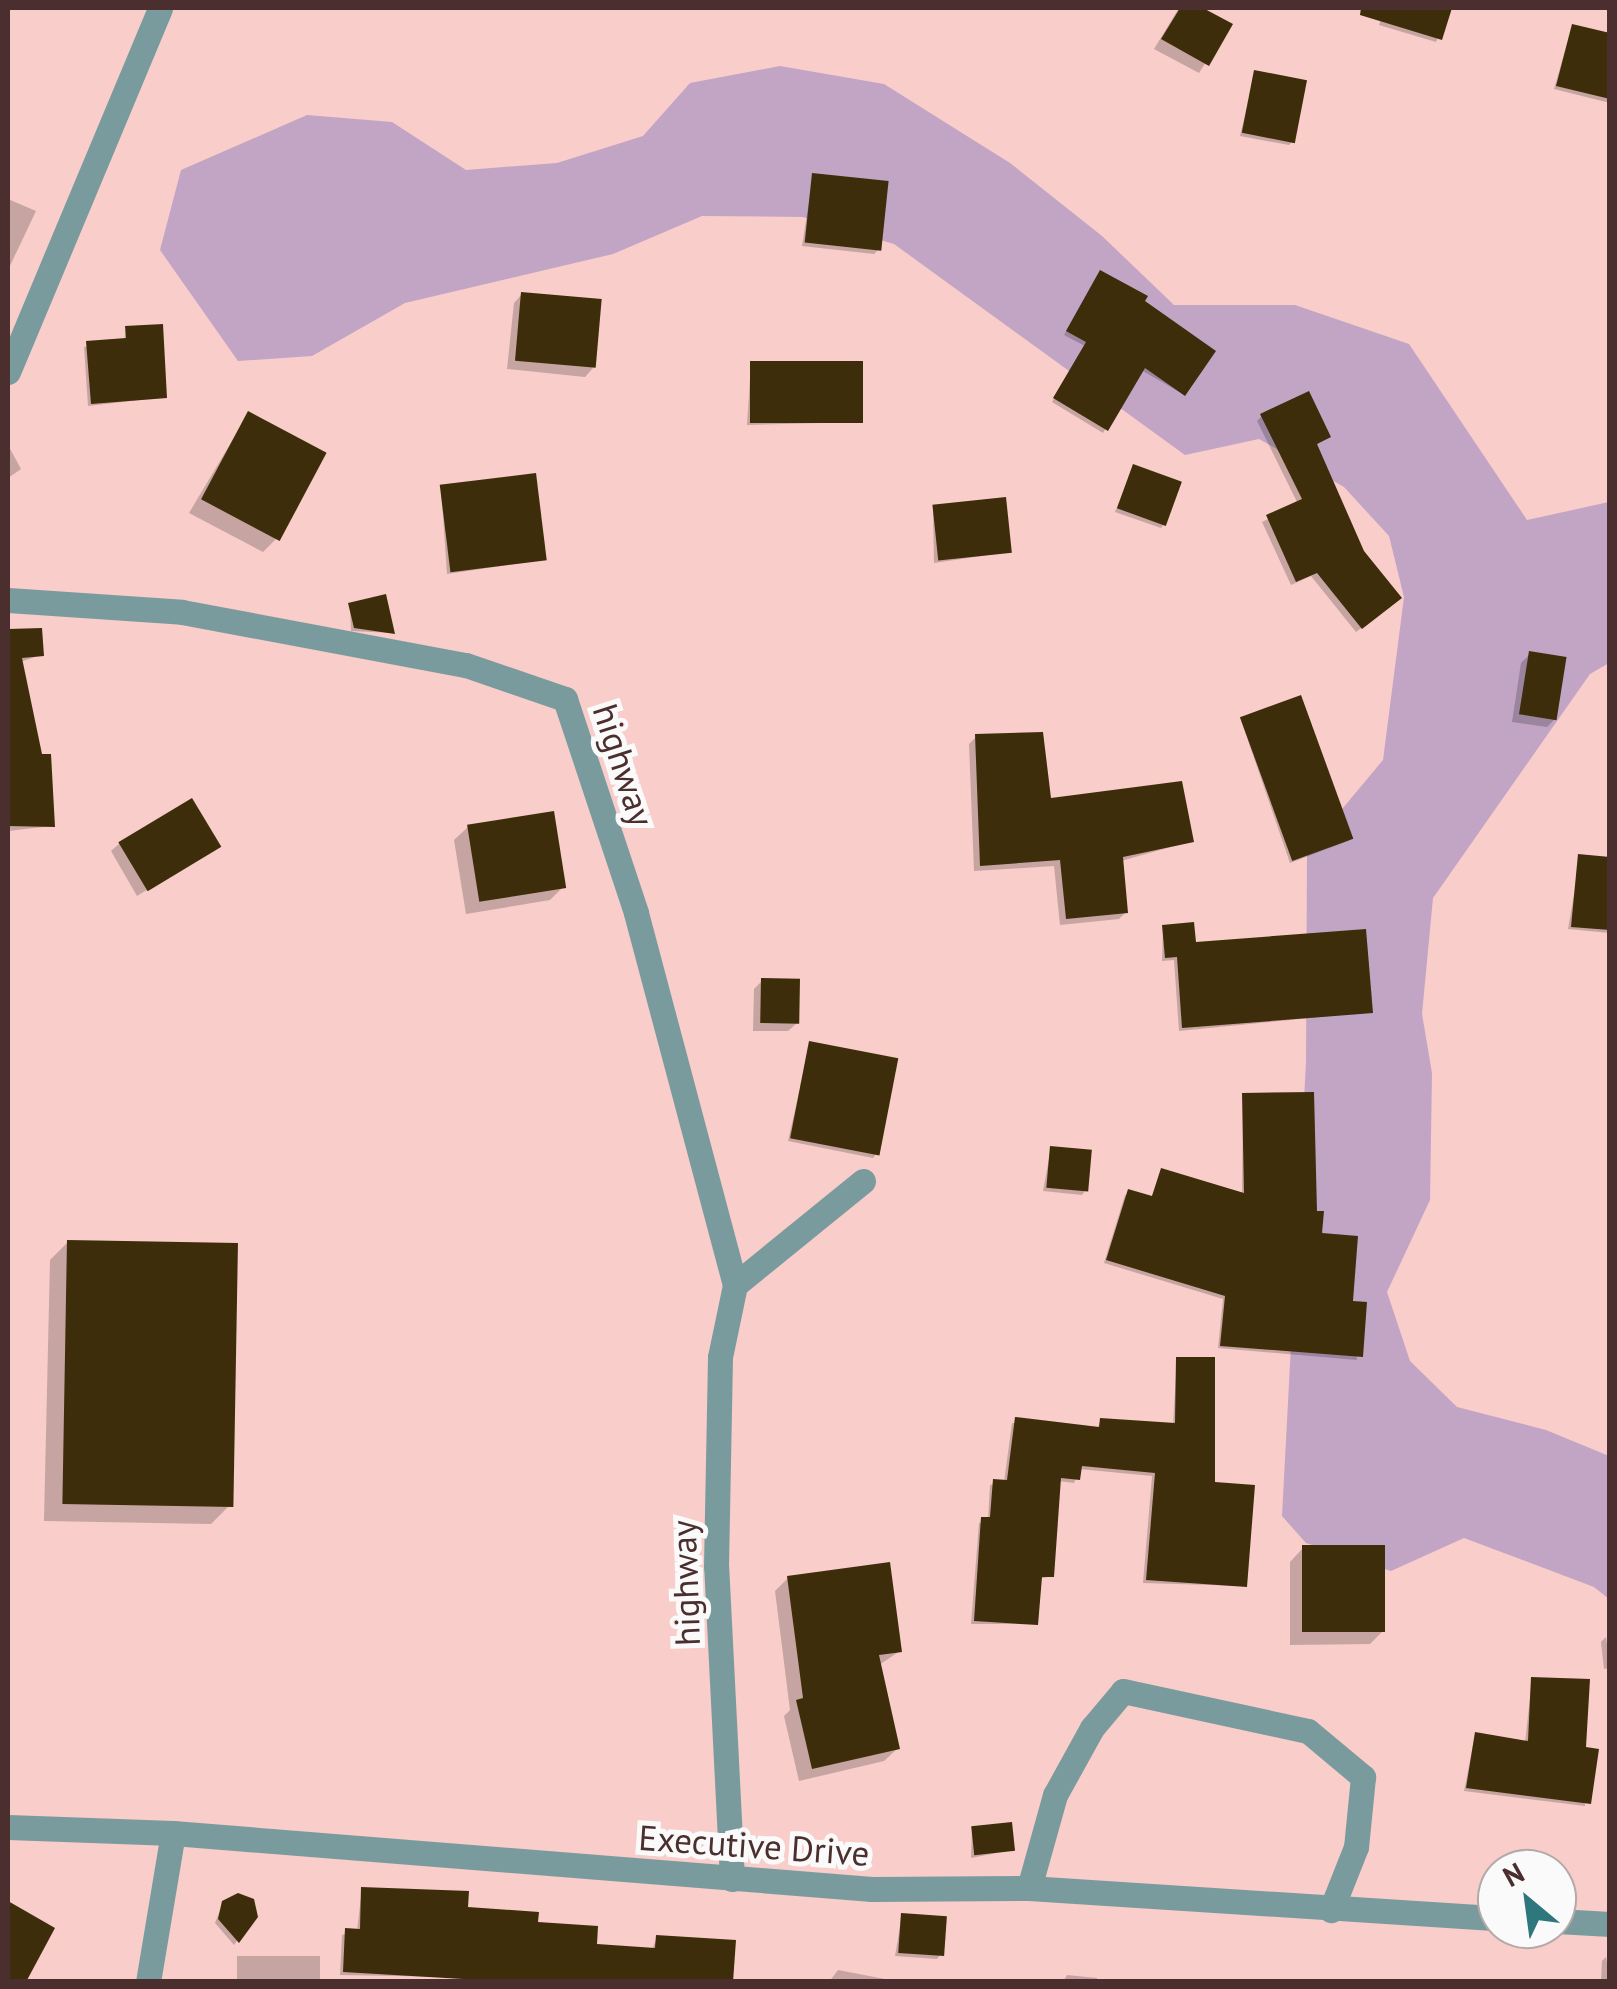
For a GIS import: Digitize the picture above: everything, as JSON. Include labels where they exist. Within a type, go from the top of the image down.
[{"type":"street","points":[[8,372],[160,8]]},
{"type":"street","name":"highway","points":[[8,600],[182,612],[466,665],[566,699],[636,913],[736,1285],[720,1357],[716,1566],[732,1879]]},
{"type":"street","points":[[736,1285],[863,1180]]},
{"type":"street","points":[[1029,1888],[1055,1796],[1092,1728],[1124,1690],[1308,1731],[1364,1778],[1356,1847],[1330,1910]]},
{"type":"street","name":"Executive Drive","points":[[8,1828],[173,1833],[872,1889],[1029,1888],[1477,1917]]},
{"type":"street","points":[[148,1982],[173,1833]]},
{"type":"street","points":[[1577,1922],[1610,1924]]},
{"type":"shaded area","points":[[780,66],[884,84],[1010,163],[1102,236],[1174,305],[1295,305],[1409,344],[1527,520],[1609,502],[1609,663],[1590,674],[1433,898],[1422,1014],[1432,1073],[1430,1200],[1387,1292],[1410,1361],[1457,1407],[1546,1430],[1609,1456],[1609,1599],[1594,1587],[1464,1538],[1391,1571],[1306,1543],[1282,1516],[1306,1062],[1307,851],[1383,760],[1404,597],[1389,536],[1344,487],[1259,439],[1185,455],[894,244],[803,217],[702,216],[613,254],[405,303],[312,356],[238,361],[160,250],[181,170],[307,115],[392,122],[466,170],[557,163],[643,136],[690,83]]},
{"type":"building","points":[[1180,8],[1203,8],[1233,24],[1209,66],[1161,39]]},
{"type":"building","points":[[1361,8],[1452,8],[1442,40],[1360,15]]},
{"type":"building","points":[[1572,24],[1610,33],[1610,99],[1556,86]]},
{"type":"building","points":[[1254,70],[1307,80],[1295,143],[1242,133]]},
{"type":"building","points":[[812,173],[889,181],[881,251],[805,243]]},
{"type":"building","points":[[1100,270],[1148,296],[1145,301],[1216,351],[1185,396],[1145,368],[1108,431],[1053,398],[1086,342],[1066,331]]},
{"type":"building","points":[[521,292],[602,299],[596,368],[515,361]]},
{"type":"building","points":[[163,324],[167,398],[91,404],[86,341],[126,338],[125,326]]},
{"type":"building","points":[[750,361],[863,361],[863,423],[750,423]]},
{"type":"building","points":[[1309,391],[1331,437],[1317,444],[1364,551],[1402,598],[1362,629],[1317,573],[1296,582],[1266,515],[1302,499],[1260,414]]},
{"type":"building","points":[[248,411],[327,453],[280,541],[201,499]]},
{"type":"building","points":[[1133,464],[1182,482],[1166,526],[1117,508]]},
{"type":"building","points":[[536,473],[547,560],[450,572],[440,485]]},
{"type":"building","points":[[1006,497],[1012,553],[938,560],[932,505]]},
{"type":"building","points":[[386,594],[395,634],[354,628],[348,603]]},
{"type":"building","points":[[42,628],[44,656],[22,658],[42,754],[51,754],[55,827],[8,826],[8,629]]},
{"type":"building","points":[[1529,651],[1567,657],[1557,720],[1519,714]]},
{"type":"building","points":[[1301,695],[1353,839],[1292,861],[1240,717]]},
{"type":"building","points":[[1043,732],[1051,798],[1182,781],[1194,842],[1123,857],[1128,913],[1066,919],[1060,860],[980,866],[975,734]]},
{"type":"building","points":[[192,798],[221,847],[148,891],[118,842]]},
{"type":"building","points":[[554,811],[566,888],[479,902],[467,825]]},
{"type":"building","points":[[1578,854],[1610,857],[1610,930],[1571,927]]},
{"type":"building","points":[[1194,922],[1196,942],[1366,929],[1373,1013],[1182,1028],[1177,957],[1165,958],[1162,925]]},
{"type":"building","points":[[761,978],[800,979],[799,1024],[760,1023]]},
{"type":"building","points":[[809,1041],[898,1058],[879,1156],[790,1138]]},
{"type":"building","points":[[1314,1092],[1317,1211],[1324,1211],[1322,1233],[1358,1236],[1353,1301],[1367,1302],[1363,1357],[1220,1346],[1225,1296],[1106,1260],[1128,1189],[1152,1196],[1161,1168],[1244,1193],[1242,1093]]},
{"type":"building","points":[[1050,1146],[1092,1150],[1088,1192],[1046,1188]]},
{"type":"building","points":[[67,1240],[238,1243],[233,1507],[62,1504]]},
{"type":"building","points":[[1176,1357],[1215,1357],[1215,1482],[1255,1485],[1247,1587],[1146,1580],[1155,1473],[1082,1466],[1080,1480],[1061,1478],[1054,1577],[1042,1577],[1038,1625],[974,1621],[981,1517],[990,1517],[993,1479],[1007,1480],[1015,1417],[1099,1427],[1100,1418],[1175,1423]]},
{"type":"building","points":[[1302,1545],[1385,1545],[1385,1632],[1302,1632]]},
{"type":"building","points":[[890,1562],[902,1652],[879,1655],[900,1749],[812,1769],[796,1700],[803,1698],[787,1576]]},
{"type":"building","points":[[1531,1677],[1590,1679],[1586,1747],[1599,1749],[1591,1804],[1466,1788],[1475,1732],[1528,1741]]},
{"type":"building","points":[[1012,1822],[1015,1851],[974,1855],[971,1826]]},
{"type":"building","points":[[361,1887],[469,1891],[468,1907],[539,1912],[538,1922],[598,1926],[597,1944],[655,1948],[656,1935],[736,1940],[733,1982],[513,1982],[343,1972],[345,1928],[360,1929]]},
{"type":"building","points":[[238,1893],[254,1899],[258,1917],[239,1943],[218,1919],[222,1901]]},
{"type":"building","points":[[8,1901],[55,1928],[26,1982],[8,1982]]},
{"type":"building","points":[[901,1913],[947,1916],[944,1956],[898,1953]]}]
